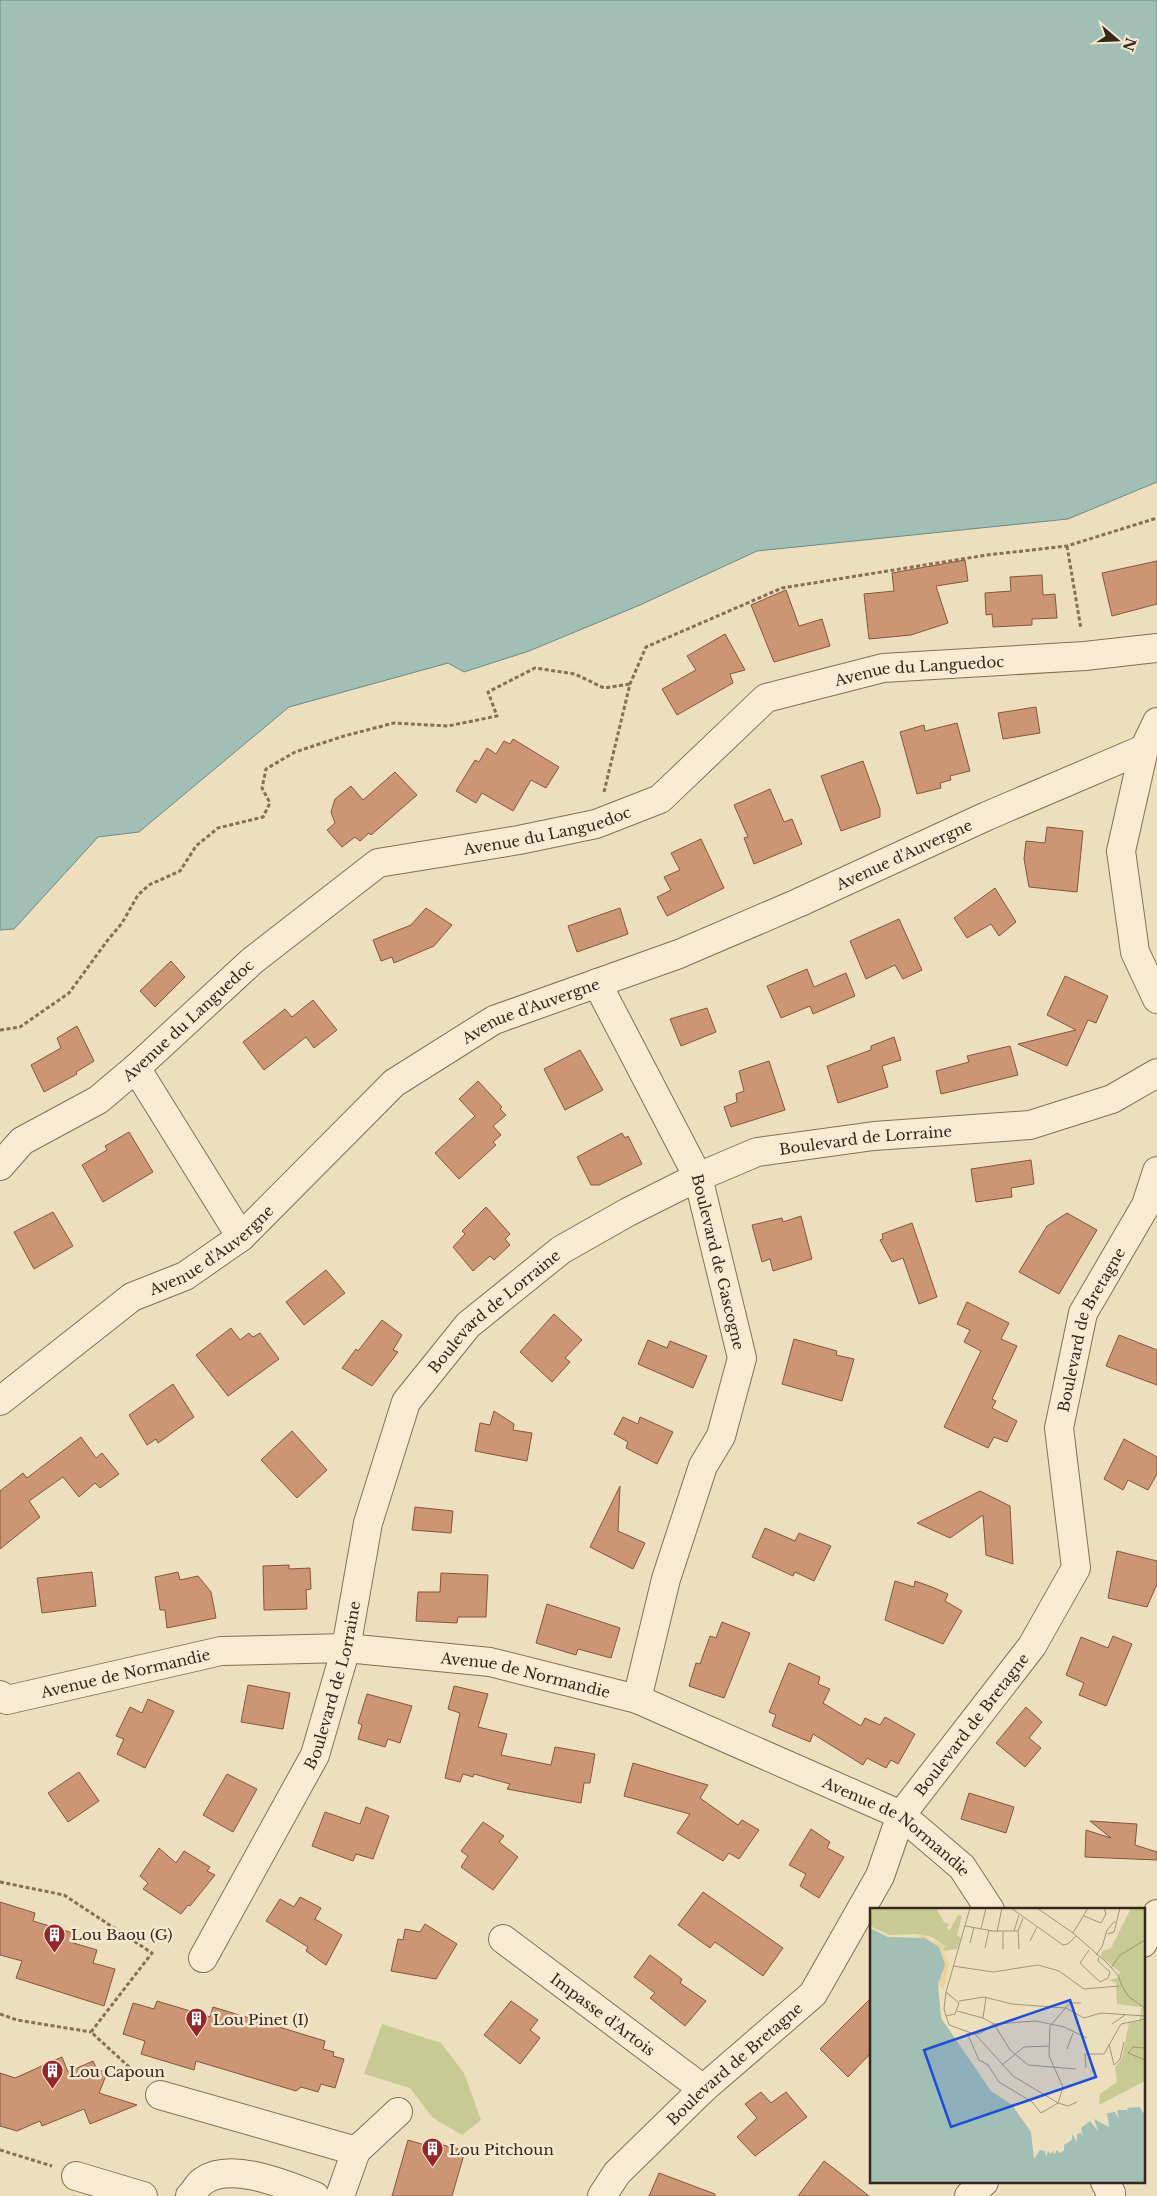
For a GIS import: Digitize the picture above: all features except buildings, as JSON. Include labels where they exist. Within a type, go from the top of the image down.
[{"type":"street","name":"Avenue du Languedoc","points":[[0,1166],[22,1141],[98,1100],[136,1068],[252,961],[378,863],[520,840],[596,824],[660,799],[766,698],[883,668],[1085,656],[1157,648]]},
{"type":"street","points":[[1157,722],[1144,749],[1120,851],[1134,952],[1157,999]]},
{"type":"street","name":"Avenue d'Auvergne","points":[[0,1401],[132,1297],[185,1276],[241,1237],[394,1083],[494,1020],[679,954],[798,904],[987,816],[1144,749]]},
{"type":"street","name":"Boulevard de Gascogne","points":[[597,983],[698,1177],[742,1358],[721,1436],[703,1466],[666,1579],[637,1699]]},
{"type":"street","points":[[136,1068],[241,1237]]},
{"type":"street","name":"Boulevard de Lorraine","points":[[203,1958],[315,1755],[346,1648],[368,1523],[406,1402],[468,1325],[561,1250],[628,1212],[698,1177],[757,1152],[874,1136],[1030,1126],[1112,1099],[1157,1073]]},
{"type":"street","name":"Boulevard de Bretagne","points":[[602,2196],[617,2173],[703,2089],[813,1994],[880,1876],[901,1815],[1032,1646],[1076,1568],[1059,1428],[1083,1313],[1146,1205],[1157,1171]]},
{"type":"street","name":"Avenue de Normandie","points":[[0,1695],[7,1700],[221,1651],[346,1648],[490,1662],[637,1699],[901,1815],[962,1867],[989,1908]]},
{"type":"street","points":[[1144,1940],[1157,1914]]},
{"type":"street","name":"Impasse d'Artois","points":[[503,1939],[703,2089]]},
{"type":"street","points":[[160,2095],[356,2151]]},
{"type":"street","points":[[340,2196],[356,2151],[398,2112]]},
{"type":"street","points":[[190,2196],[204,2180],[221,2174],[235,2173],[284,2184],[316,2196]]},
{"type":"street","points":[[76,2176],[143,2196]]},
{"type":"street","points":[[969,2196],[982,2184]]},
{"type":"street","points":[[1106,2184],[1111,2193],[1110,2196]]},
{"type":"path","points":[[596,824],[630,684],[646,647],[782,588],[987,555],[1068,546],[1157,518]]},
{"type":"path","points":[[1068,546],[1085,656]]},
{"type":"path","points":[[0,1030],[20,1027],[69,993],[107,940],[122,923],[138,896],[149,885],[180,871],[196,846],[218,828],[263,817],[270,803],[262,788],[266,769],[295,752],[344,736],[394,724],[448,726],[497,716],[488,692],[535,668],[575,674],[604,688],[630,684]]},
{"type":"path","points":[[0,1882],[64,1895],[152,1953],[91,2032]]},
{"type":"path","points":[[0,2014],[17,2020],[91,2032],[160,2095]]},
{"type":"path","points":[[0,2150],[35,2160],[76,2176]]},
{"type":"green space","points":[[382,2024],[441,2043],[464,2073],[481,2120],[462,2135],[433,2118],[410,2088],[364,2074]]},
{"type":"water","points":[[0,0],[1157,0],[1157,482],[1068,519],[757,551],[640,605],[529,651],[464,672],[448,663],[289,707],[139,832],[98,837],[14,929],[0,930]]},
{"type":"place","name":"Lou Baou (G)","points":[[55,1953]]},
{"type":"place","name":"Lou Pinet (I)","points":[[197,2038]]},
{"type":"place","name":"Lou Capoun","points":[[53,2090]]},
{"type":"place","name":"Lou Pitchoun","points":[[433,2168]]}]
